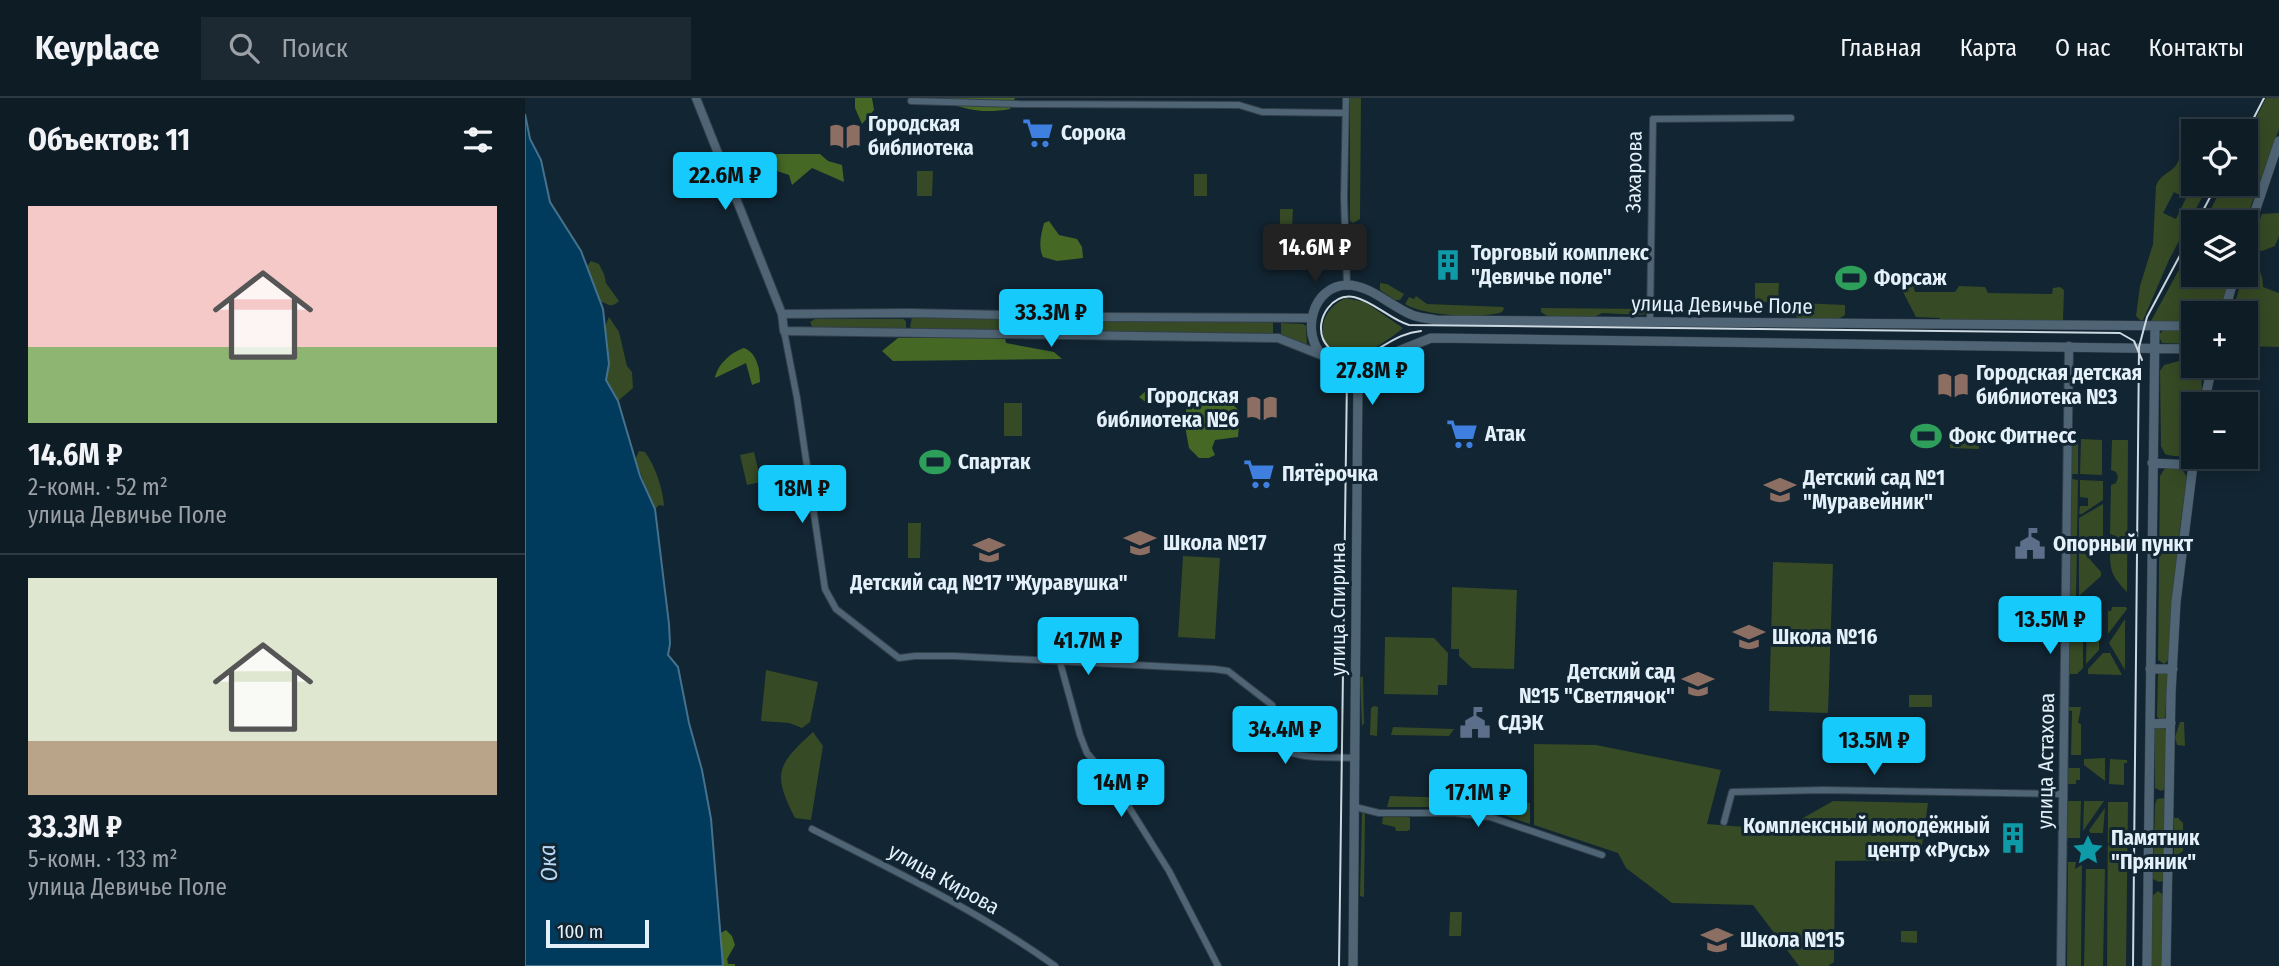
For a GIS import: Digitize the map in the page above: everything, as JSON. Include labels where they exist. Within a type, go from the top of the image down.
[{"type":"main road","points":[[2256,210],[2279,141]]},
{"type":"main road","points":[[1347,285],[1339,286],[1323,296],[1312,317],[1310,330],[1321,355],[1331,364],[1358,378]]},
{"type":"main road","name":"улица Девичье Поле","points":[[1347,285],[1366,289],[1412,315],[1436,320],[2181,326]]},
{"type":"main road","points":[[2147,966],[2155,326]]},
{"type":"main road","points":[[2144,347],[2155,326]]},
{"type":"main road","name":"улица Девичье Поле","points":[[1358,378],[1391,354],[1431,338],[2181,348]]},
{"type":"main road","name":"улица Спирина","points":[[1353,966],[1358,378]]},
{"type":"main road","points":[[2153,463],[2181,462]]},
{"type":"main road","points":[[2166,966],[2176,602],[2192,469]]},
{"type":"main road","points":[[2150,668],[2173,669]]},
{"type":"main road","points":[[2150,723],[2171,723]]},
{"type":"main road","points":[[2150,793],[2169,792]]},
{"type":"main road","points":[[2148,887],[2168,888]]},
{"type":"street","points":[[696,98],[782,314],[825,589],[836,609],[899,658],[954,656],[1228,671],[1272,705],[1275,713],[1275,743],[1283,751],[1295,755],[1356,758]]},
{"type":"street","points":[[1346,98],[1344,198],[1347,285]]},
{"type":"street","points":[[911,101],[1239,104],[1262,112],[1345,113]]},
{"type":"street","name":"Захарова","points":[[1650,321],[1653,118],[1791,118]]},
{"type":"street","points":[[909,313],[909,333]]},
{"type":"street","points":[[782,314],[1312,317]]},
{"type":"street","points":[[1100,317],[1100,336]]},
{"type":"street","points":[[784,331],[1278,338],[1321,355]]},
{"type":"street","name":"улица Астахова","points":[[2061,966],[2069,346]]},
{"type":"street","points":[[1060,662],[1087,753],[1117,788],[1170,871],[1218,966]]},
{"type":"street","points":[[1724,822],[1732,792],[1827,790],[2063,794]]},
{"type":"street","points":[[1355,807],[1380,813],[1454,813],[1490,817],[1602,855]]},
{"type":"street","name":"улица Кирова","points":[[812,829],[1025,944],[1055,966]]},
{"type":"green space","points":[[855,98],[872,98],[874,110],[862,124],[855,108]]},
{"type":"green space","points":[[939,98],[1015,98],[1010,109],[982,111]]},
{"type":"green space","points":[[1350,98],[1361,98],[1360,219],[1353,223],[1350,221]]},
{"type":"green space","points":[[2266,98],[2279,98],[2279,129],[2258,186],[2258,119],[2256,119]]},
{"type":"green space","points":[[2181,152],[2181,196],[2174,192],[2163,213],[2176,219],[2186,198],[2182,196],[2203,196],[2195,210],[2181,210],[2181,237],[2143,320],[2140,320],[2136,316],[2140,286],[2153,244],[2156,186],[2179,159]]},
{"type":"green space","points":[[772,154],[820,154],[828,161],[842,165],[844,182],[812,168],[792,185],[789,175],[777,171],[771,172],[765,180],[752,171],[747,162],[752,157],[759,161],[770,158]]},
{"type":"green space","points":[[917,171],[933,171],[932,196],[917,196]]},
{"type":"green space","points":[[1194,174],[1207,174],[1207,196],[1194,196]]},
{"type":"green space","points":[[2218,196],[2255,196],[2249,210],[2210,210]]},
{"type":"green space","points":[[1280,209],[1293,209],[1292,228],[1280,227]]},
{"type":"green space","points":[[2279,213],[2279,236],[2275,246],[2262,251],[2258,251],[2258,225],[2262,214]]},
{"type":"green space","points":[[1049,221],[1059,235],[1077,239],[1082,247],[1083,258],[1057,261],[1043,257],[1041,236],[1044,223]]},
{"type":"green space","points":[[1305,233],[1315,233],[1315,253],[1305,253]]},
{"type":"green space","points":[[591,261],[599,264],[606,283],[619,301],[614,305],[599,301],[587,266]]},
{"type":"green space","points":[[2181,266],[2181,287],[2227,287],[2224,301],[2181,301],[2181,322],[2151,321]]},
{"type":"green space","points":[[2258,269],[2263,287],[2279,293],[2279,347],[2258,346],[2258,301],[2235,301],[2240,287],[2258,287]]},
{"type":"green space","points":[[1380,283],[1404,294],[1400,300],[1395,300],[1380,290]]},
{"type":"green space","points":[[1755,283],[1779,283],[1778,302],[1755,302]]},
{"type":"green space","points":[[1909,285],[1913,285],[1915,292],[1955,292],[1959,286],[1985,287],[1988,293],[2052,294],[2053,288],[2060,287],[2064,290],[2063,320],[2056,323],[1943,321],[1939,318],[1916,317],[1903,292]]},
{"type":"green space","points":[[1416,296],[1427,304],[1504,309],[1502,312],[1481,315],[1439,314],[1405,304],[1409,297],[1414,299]]},
{"type":"green space","points":[[1346,298],[1365,302],[1403,328],[1357,357],[1344,357],[1334,353],[1327,346],[1323,326],[1326,315],[1334,305]]},
{"type":"green space","points":[[1799,303],[1845,305],[1845,315],[1837,320],[1798,319],[1793,311]]},
{"type":"green space","points":[[1541,308],[1645,309],[1645,314],[1547,316],[1541,312]]},
{"type":"green space","points":[[609,317],[619,332],[627,366],[632,372],[633,388],[618,401],[606,380],[609,363],[605,328]]},
{"type":"green space","points":[[912,317],[1095,320],[1098,330],[914,329],[910,327]]},
{"type":"green space","points":[[815,319],[903,319],[906,321],[906,328],[813,328],[810,322]]},
{"type":"green space","points":[[1106,320],[1273,322],[1273,334],[1105,331],[1102,329],[1102,323]]},
{"type":"green space","points":[[1281,323],[1306,326],[1307,345],[1281,335]]},
{"type":"green space","points":[[2181,329],[2181,344],[2162,343],[2158,335],[2164,330]]},
{"type":"green space","points":[[898,338],[1005,338],[1006,343],[1054,352],[1062,359],[893,361],[882,351]]},
{"type":"green space","points":[[744,348],[755,358],[760,382],[752,385],[746,363],[715,378],[725,360]]},
{"type":"green space","points":[[2181,361],[2181,378],[2201,378],[2202,392],[2181,392],[2181,456],[2165,454],[2161,446],[2160,371],[2164,365]]},
{"type":"green space","points":[[1146,391],[1223,394],[1240,412],[1238,437],[1215,440],[1212,448],[1215,455],[1199,458],[1189,448],[1185,426],[1204,421],[1186,412],[1186,403],[1174,399],[1147,403],[1139,397]]},
{"type":"green space","points":[[1004,403],[1022,403],[1022,436],[1004,436]]},
{"type":"green space","points":[[1950,434],[1979,435],[1979,449],[1950,448]]},
{"type":"green space","points":[[2072,438],[2078,438],[2078,474],[2071,474]]},
{"type":"green space","points":[[2081,439],[2102,440],[2102,475],[2080,474]]},
{"type":"green space","points":[[2112,440],[2128,440],[2127,592],[2115,577],[2110,563],[2110,549],[2116,547],[2118,542],[2116,536],[2110,534],[2111,485],[2116,483],[2118,477],[2116,472],[2111,470]]},
{"type":"green space","points":[[639,451],[645,452],[655,470],[664,506],[659,505],[655,509],[635,460]]},
{"type":"green space","points":[[754,452],[761,482],[747,485],[740,455]]},
{"type":"green space","points":[[2165,468],[2181,468],[2187,477],[2179,536],[2169,660],[2164,664],[2158,660],[2160,476]]},
{"type":"green space","points":[[2072,479],[2078,480],[2077,539],[2070,539]]},
{"type":"green space","points":[[2080,480],[2103,481],[2103,500],[2082,514],[2079,514],[2080,506],[2088,506],[2088,498],[2080,497]]},
{"type":"green space","points":[[2103,504],[2103,539],[2079,539],[2079,518]]},
{"type":"green space","points":[[908,523],[921,523],[920,558],[908,558]]},
{"type":"green space","points":[[2071,543],[2077,544],[2076,598],[2069,598]]},
{"type":"green space","points":[[2079,547],[2101,572],[2101,576],[2079,596]]},
{"type":"green space","points":[[1183,556],[1220,558],[1215,639],[1178,637]]},
{"type":"green space","points":[[1773,562],[1833,564],[1828,713],[1769,711]]},
{"type":"green space","points":[[1452,587],[1517,590],[1514,669],[1472,668],[1459,656],[1459,649],[1451,649]]},
{"type":"green space","points":[[2112,607],[2127,609],[2108,634],[2108,611],[2111,611]]},
{"type":"green space","points":[[2086,608],[2099,608],[2099,612],[2102,612],[2102,632],[2086,617]]},
{"type":"green space","points":[[2069,610],[2076,610],[2083,619],[2083,668],[2077,674],[2069,674]]},
{"type":"green space","points":[[2125,619],[2125,670],[2109,643]]},
{"type":"green space","points":[[2087,622],[2099,638],[2099,650],[2086,664]]},
{"type":"green space","points":[[1385,637],[1434,638],[1448,653],[1447,685],[1438,685],[1438,695],[1384,694]]},
{"type":"green space","points":[[2103,653],[2110,653],[2122,675],[2088,674],[2088,669]]},
{"type":"green space","points":[[766,670],[818,682],[810,722],[802,728],[789,723],[761,721]]},
{"type":"green space","points":[[2158,672],[2168,676],[2165,719],[2159,720],[2157,716]]},
{"type":"green space","points":[[1363,676],[1364,723],[1362,726],[1360,678]]},
{"type":"green space","points":[[1909,695],[1932,695],[1932,707],[1909,707]]},
{"type":"green space","points":[[1378,707],[1377,736],[1370,735],[1371,708]]},
{"type":"green space","points":[[2069,707],[2081,707],[2078,723],[2081,724],[2081,755],[2071,755],[2072,711],[2068,710]]},
{"type":"green space","points":[[2180,722],[2184,722],[2185,746],[2177,745],[2175,737]]},
{"type":"green space","points":[[2163,726],[2166,731],[2165,789],[2161,791],[2155,788],[2155,729]]},
{"type":"green space","points":[[1393,727],[1454,729],[1449,736],[1391,735]]},
{"type":"green space","points":[[813,732],[823,746],[811,820],[795,818],[781,780],[785,762]]},
{"type":"green space","points":[[1534,744],[1596,745],[1721,770],[1707,824],[1782,830],[1833,801],[1928,803],[1920,860],[1835,861],[1834,962],[1828,966],[1799,966],[1753,905],[1672,903],[1626,868],[1618,853],[1534,825]]},
{"type":"green space","points":[[2105,758],[2105,781],[2084,765],[2084,759]]},
{"type":"green space","points":[[2110,759],[2127,760],[2127,763],[2124,763],[2124,785],[2109,784]]},
{"type":"green space","points":[[2067,768],[2080,768],[2080,780],[2076,780],[2076,784],[2066,784]]},
{"type":"green space","points":[[1390,796],[1454,798],[1453,807],[1387,807]]},
{"type":"green space","points":[[1457,798],[1530,803],[1530,824],[1489,810],[1456,806]]},
{"type":"green space","points":[[2163,798],[2164,881],[2159,882],[2153,879],[2155,804],[2157,799]]},
{"type":"green space","points":[[2066,801],[2081,801],[2080,838],[2066,838]]},
{"type":"green space","points":[[2084,801],[2104,801],[2083,831]]},
{"type":"green space","points":[[2108,802],[2128,802],[2126,966],[2107,966]]},
{"type":"green space","points":[[2105,808],[2103,833],[2087,833]]},
{"type":"green space","points":[[1362,812],[1365,814],[1364,897],[1360,896]]},
{"type":"green space","points":[[1383,816],[1407,816],[1410,818],[1410,829],[1396,831],[1395,827],[1382,824]]},
{"type":"green space","points":[[2174,818],[2183,823],[2183,851],[2174,857]]},
{"type":"green space","points":[[2068,862],[2082,862],[2081,966],[2067,966]]},
{"type":"green space","points":[[2086,869],[2105,869],[2103,966],[2084,966]]},
{"type":"green space","points":[[2158,891],[2164,895],[2163,966],[2152,966],[2152,896]]},
{"type":"green space","points":[[1450,912],[1462,912],[1461,936],[1449,936]]},
{"type":"green space","points":[[726,930],[735,945],[727,959],[728,964],[735,966],[723,966],[721,933]]},
{"type":"green space","points":[[1901,931],[1917,931],[1917,943],[1901,942]]},
{"type":"water","name":"Ока","points":[[525,114],[530,139],[541,160],[550,202],[581,251],[603,309],[609,364],[606,380],[618,401],[640,476],[655,509],[669,624],[668,655],[678,667],[711,819],[723,966],[525,966]]},
{"type":"tram line","points":[[2253,119],[2264,98]]},
{"type":"tram line","points":[[2203,210],[2211,196]]},
{"type":"tram line","points":[[2133,966],[2139,347],[2147,317],[2181,253]]},
{"type":"tram line","points":[[1339,966],[1347,376],[1337,356],[1324,342],[1321,327],[1328,308],[1337,300],[1357,298],[1409,325],[2120,333],[2134,341],[2142,360]]},
{"type":"tram line","points":[[1337,357],[1361,356],[1399,337],[1421,331]]},
{"type":"place","name":"Сорока","points":[[1038,133]]},
{"type":"place","name":"Городская библиотека","points":[[845,136]]},
{"type":"place","name":"Торговый комплекс \"Девичье поле\"","points":[[1448,265]]},
{"type":"place","name":"Форсаж","points":[[1851,278]]},
{"type":"place","name":"Городская детская библиотека №3","points":[[1953,385]]},
{"type":"place","name":"Городская библиотека №6","points":[[1262,408]]},
{"type":"place","name":"Атак","points":[[1462,434]]},
{"type":"place","name":"Фокс Фитнесс","points":[[1926,436]]},
{"type":"place","name":"Спартак","points":[[935,462]]},
{"type":"place","name":"Пятёрочка","points":[[1259,474]]},
{"type":"place","name":"Детский сад №1 \"Муравейник\"","points":[[1780,490]]},
{"type":"place","name":"Школа №17","points":[[1140,543]]},
{"type":"place","name":"Опорный пункт","points":[[2030,544]]},
{"type":"place","name":"Детский сад №17 \"Журавушка\"","points":[[989,550]]},
{"type":"place","name":"Школа №16","points":[[1749,637]]},
{"type":"place","name":"Детский сад №15 \"Светлячок\"","points":[[1698,684]]},
{"type":"place","name":"СДЭК","points":[[1475,723]]},
{"type":"place","name":"Комплексный молодёжный центр «Русь»","points":[[2013,838]]},
{"type":"place","name":"Памятник \"Пряник\"","points":[[2088,850]]},
{"type":"place","name":"Школа №15","points":[[1717,940]]}]
